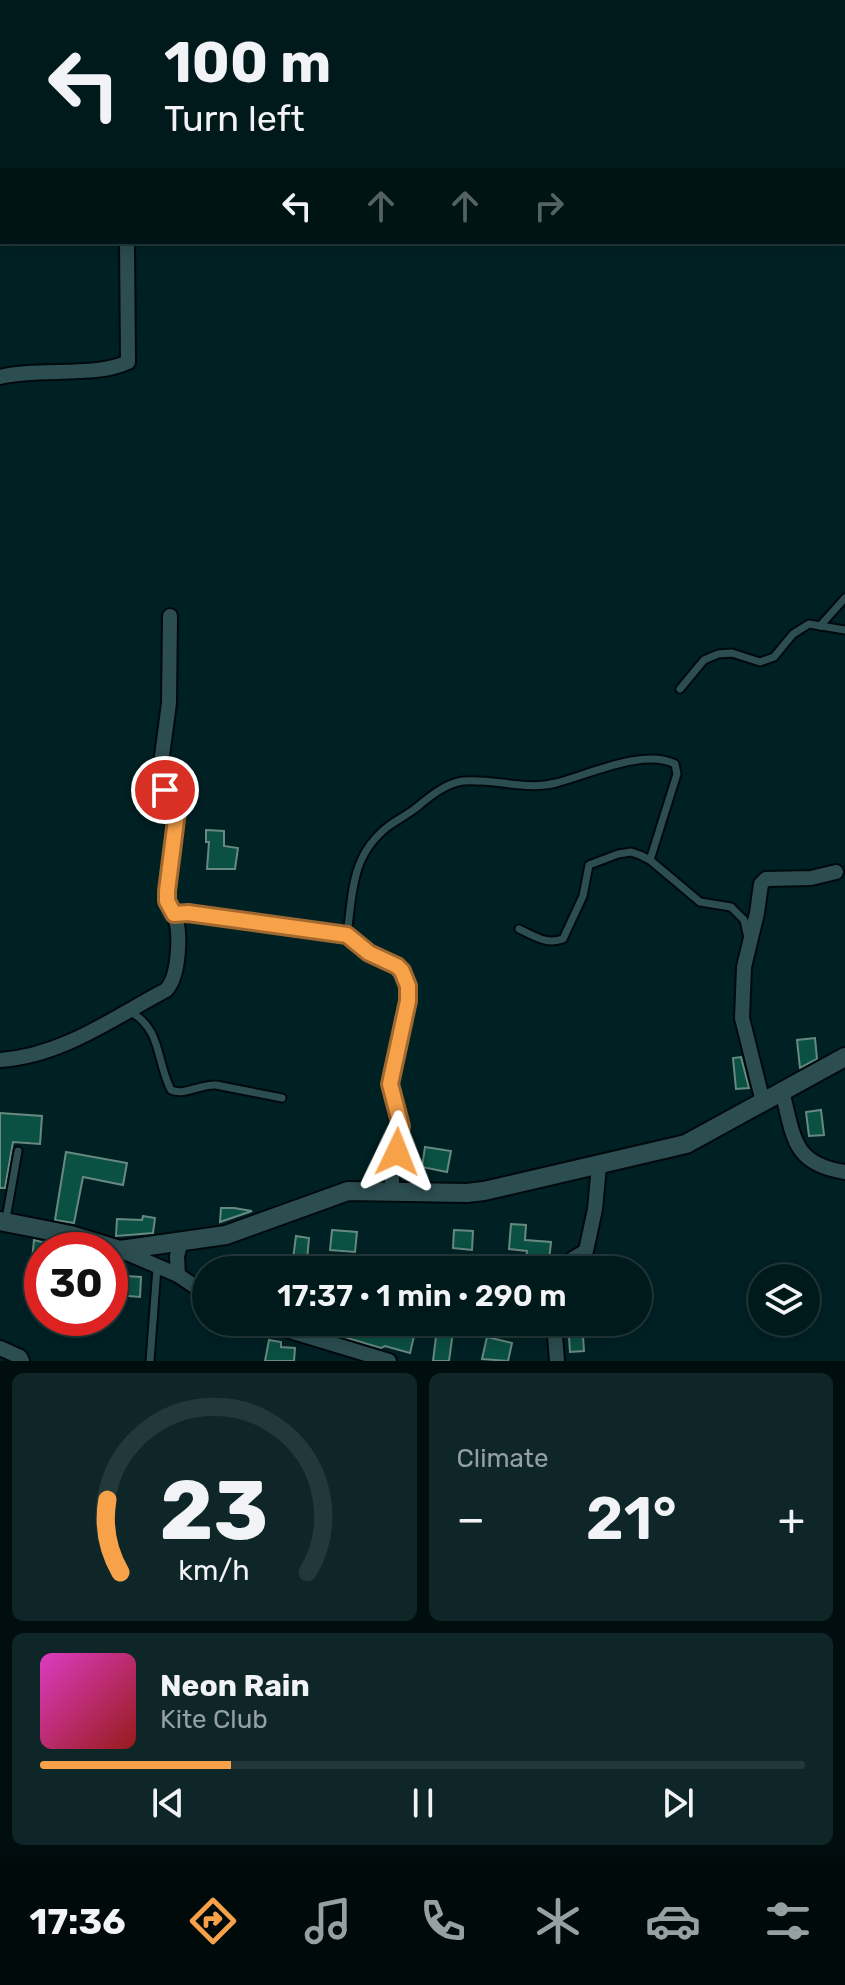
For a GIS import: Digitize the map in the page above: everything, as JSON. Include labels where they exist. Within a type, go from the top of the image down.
[{"type":"street","points":[[0,377],[101,368],[128,362],[127,244]]},
{"type":"street","points":[[0,1060],[46,1052],[166,990],[174,979],[178,954],[174,914],[167,901],[167,891],[177,805],[165,790],[160,771],[169,703],[170,616]]},
{"type":"street","points":[[763,1102],[742,1018],[744,967],[763,881],[811,878],[836,872]]},
{"type":"street","points":[[174,914],[188,913],[347,935],[369,953],[397,966],[408,986],[405,1023],[390,1084],[402,1133],[392,1171],[392,1191]]},
{"type":"street","points":[[128,1249],[212,1238],[348,1191],[467,1193],[599,1166],[686,1144],[845,1057]]},
{"type":"street","points":[[782,1091],[793,1134],[806,1158],[815,1166],[845,1172]]},
{"type":"street","points":[[577,1256],[586,1251],[595,1209],[599,1166]]},
{"type":"street","points":[[3,1221],[56,1232]]},
{"type":"street","points":[[178,1275],[177,1256],[181,1242]]},
{"type":"street","points":[[128,1253],[178,1275],[192,1284]]},
{"type":"street","points":[[306,1336],[389,1361]]},
{"type":"street","points":[[555,1336],[557,1361]]},
{"type":"street","points":[[0,1348],[20,1357],[22,1361]]},
{"type":"lane","points":[[820,626],[845,598]]},
{"type":"lane","points":[[680,689],[704,660],[718,654],[732,653],[760,662],[774,657],[793,634],[809,624],[845,630]]},
{"type":"lane","points":[[347,935],[356,868],[366,848],[388,826],[436,792],[461,781],[522,786],[552,784],[609,766],[640,760],[666,760],[675,764],[677,774],[650,860]]},
{"type":"lane","points":[[519,929],[542,941],[563,939],[568,935],[583,896],[589,865],[631,852],[650,860],[700,902],[731,907],[744,920],[749,940]]},
{"type":"lane","points":[[129,1011],[145,1020],[152,1031],[171,1090],[180,1093],[205,1084],[282,1098]]},
{"type":"lane","points":[[3,1221],[18,1151]]},
{"type":"lane","points":[[150,1361],[157,1266]]},
{"type":"building","points":[[206,830],[224,831],[224,846],[238,848],[235,869],[207,869],[209,842],[206,842]]},
{"type":"building","points":[[815,1038],[817,1059],[800,1068],[797,1040]]},
{"type":"building","points":[[741,1057],[749,1088],[736,1089],[733,1058]]},
{"type":"building","points":[[821,1110],[824,1135],[809,1136],[806,1112]]},
{"type":"building","points":[[0,1113],[42,1116],[40,1144],[13,1142],[5,1188],[0,1188]]},
{"type":"building","points":[[425,1147],[451,1151],[447,1172],[422,1167]]},
{"type":"building","points":[[66,1152],[127,1163],[123,1185],[83,1177],[74,1223],[55,1220]]},
{"type":"building","points":[[221,1208],[234,1208],[252,1211],[220,1222]]},
{"type":"building","points":[[143,1216],[155,1218],[153,1233],[128,1235],[128,1232],[116,1232],[117,1219],[142,1220]]},
{"type":"building","points":[[511,1224],[526,1225],[525,1240],[551,1242],[550,1256],[526,1256],[527,1251],[509,1249]]},
{"type":"building","points":[[332,1230],[357,1232],[355,1252],[330,1250]]},
{"type":"building","points":[[454,1230],[473,1231],[472,1250],[453,1248]]},
{"type":"building","points":[[296,1236],[309,1238],[307,1256],[293,1256]]},
{"type":"building","points":[[128,1276],[141,1277],[140,1297],[128,1296]]},
{"type":"building","points":[[341,1336],[414,1336],[410,1353],[385,1346],[381,1348]]},
{"type":"building","points":[[436,1336],[452,1336],[449,1361],[433,1361]]},
{"type":"building","points":[[583,1336],[584,1351],[570,1352],[569,1337]]},
{"type":"building","points":[[487,1337],[512,1343],[508,1361],[482,1359]]},
{"type":"building","points":[[269,1340],[281,1342],[281,1347],[295,1348],[294,1361],[265,1361]]},
{"type":"route","points":[[165,790],[177,805],[167,891],[168,905],[174,914],[188,913],[347,935],[369,953],[402,971],[408,986],[408,1001],[390,1084],[402,1133],[397,1152]]}]
